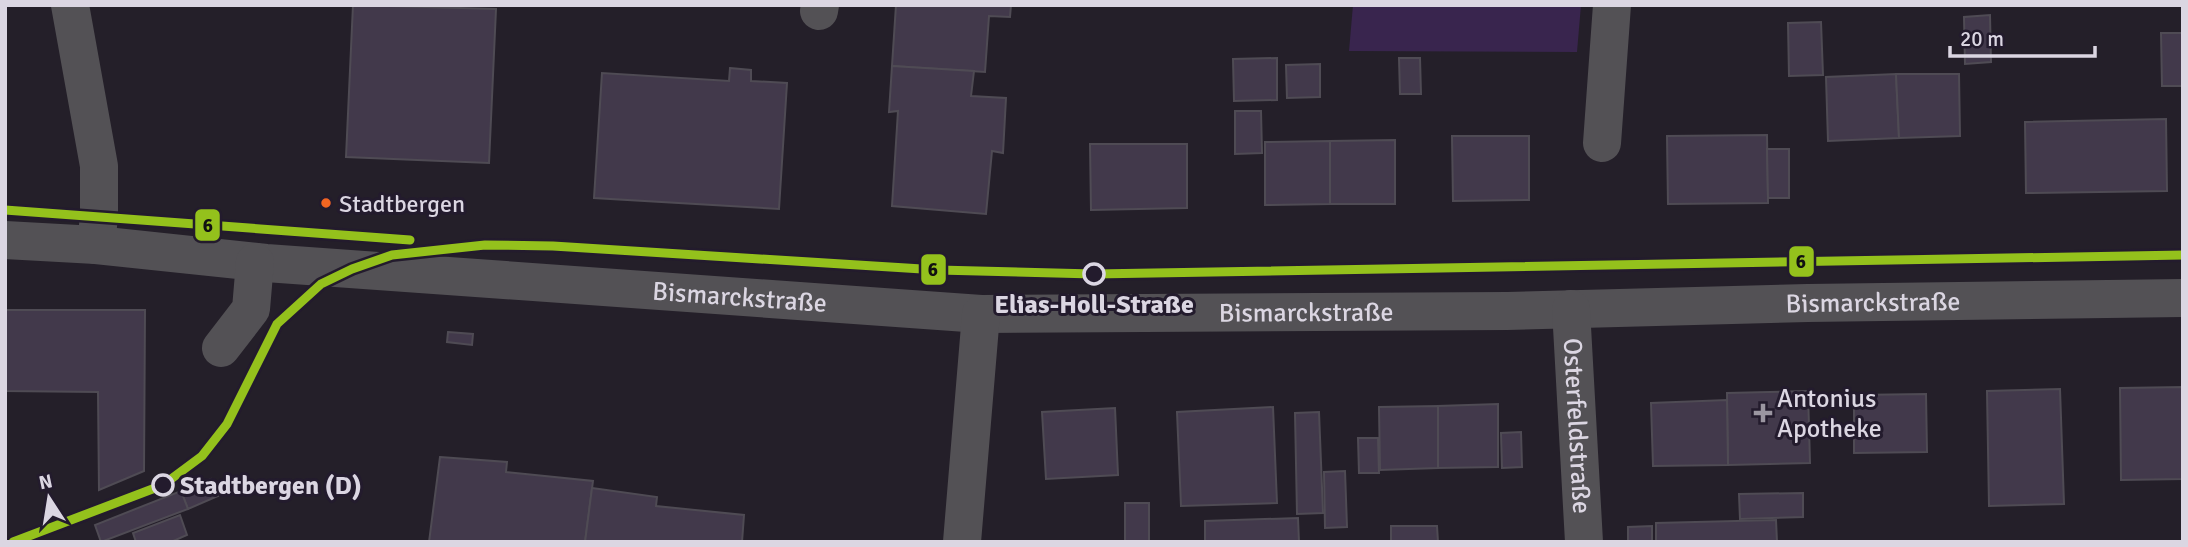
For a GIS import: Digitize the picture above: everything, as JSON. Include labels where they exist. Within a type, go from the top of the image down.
[{"type":"street","points":[[70,5],[99,166],[96,245]]},
{"type":"street","points":[[1602,143],[1612,5]]},
{"type":"street","name":"Bismarckstraße","points":[[5,240],[96,245],[255,262],[981,314],[1362,313],[1821,302],[2183,298]]},
{"type":"street","points":[[220,348],[251,309],[255,262]]},
{"type":"street","name":"Osterfeldstraße","points":[[1572,309],[1584,542]]},
{"type":"street","points":[[962,542],[981,314]]},
{"type":"shaded area","points":[[1353,5],[1581,5],[1577,52],[1349,51]]},
{"type":"building","points":[[353,5],[496,9],[489,163],[346,157]]},
{"type":"building","points":[[896,5],[1011,5],[1010,17],[989,16],[985,72],[892,66]]},
{"type":"building","points":[[1990,15],[1991,62],[1965,64],[1964,17]]},
{"type":"building","points":[[1821,22],[1823,75],[1789,76],[1788,23]]},
{"type":"building","points":[[2161,33],[2183,33],[2183,86],[2162,86]]},
{"type":"building","points":[[1277,58],[1277,100],[1234,101],[1233,59]]},
{"type":"building","points":[[1399,58],[1420,58],[1421,94],[1400,94]]},
{"type":"building","points":[[1320,64],[1320,97],[1287,98],[1286,65]]},
{"type":"building","points":[[892,66],[974,71],[971,96],[1006,98],[1003,153],[992,151],[986,214],[892,206],[898,111],[889,112]]},
{"type":"building","points":[[730,68],[751,70],[751,81],[787,83],[779,209],[594,198],[602,73],[729,81]]},
{"type":"building","points":[[1896,74],[1899,138],[1828,141],[1826,77]]},
{"type":"building","points":[[1896,74],[1959,74],[1960,136],[1899,138]]},
{"type":"building","points":[[1235,111],[1261,111],[1262,153],[1235,154]]},
{"type":"building","points":[[2166,119],[2167,191],[2026,193],[2025,122]]},
{"type":"building","points":[[1767,135],[1768,203],[1668,204],[1667,136]]},
{"type":"building","points":[[1452,136],[1529,136],[1529,200],[1453,201]]},
{"type":"building","points":[[1395,140],[1395,204],[1330,204],[1330,141]]},
{"type":"building","points":[[1330,141],[1330,204],[1265,205],[1265,142]]},
{"type":"building","points":[[1090,144],[1187,144],[1187,208],[1091,210]]},
{"type":"building","points":[[1767,149],[1789,149],[1789,198],[1768,198]]},
{"type":"building","points":[[5,310],[145,310],[144,471],[99,490],[98,392],[5,391]]},
{"type":"building","points":[[448,332],[473,334],[472,345],[447,342]]},
{"type":"building","points":[[2183,387],[2183,479],[2121,480],[2120,388]]},
{"type":"building","points":[[2060,389],[2064,504],[1989,506],[1987,391]]},
{"type":"building","points":[[1808,391],[1810,463],[1728,465],[1727,393]]},
{"type":"building","points":[[1926,394],[1927,452],[1854,453],[1854,395]]},
{"type":"building","points":[[1727,400],[1728,465],[1653,466],[1651,403]]},
{"type":"building","points":[[1498,404],[1498,467],[1438,468],[1438,406]]},
{"type":"building","points":[[1438,406],[1438,468],[1380,470],[1379,407]]},
{"type":"building","points":[[1273,407],[1277,503],[1181,506],[1177,412]]},
{"type":"building","points":[[1115,408],[1118,475],[1046,479],[1042,412]]},
{"type":"building","points":[[1319,412],[1323,513],[1297,514],[1295,413]]},
{"type":"building","points":[[1521,432],[1522,467],[1502,468],[1501,433]]},
{"type":"building","points":[[1358,438],[1378,438],[1379,473],[1359,473]]},
{"type":"building","points":[[440,457],[507,462],[506,472],[593,481],[585,542],[429,542]]},
{"type":"building","points":[[1345,471],[1347,527],[1325,528],[1324,472]]},
{"type":"building","points":[[211,479],[218,496],[188,509],[181,491]]},
{"type":"building","points":[[592,488],[657,497],[656,506],[744,515],[742,542],[585,542]]},
{"type":"building","points":[[181,491],[188,509],[101,542],[95,525]]},
{"type":"building","points":[[1803,493],[1803,517],[1740,519],[1739,494]]},
{"type":"building","points":[[1125,503],[1149,503],[1149,542],[1125,542]]},
{"type":"building","points":[[180,515],[187,535],[171,542],[136,542],[133,533]]},
{"type":"building","points":[[1298,518],[1299,542],[1205,542],[1205,521]]},
{"type":"building","points":[[1776,520],[1777,542],[1656,542],[1656,523]]},
{"type":"building","points":[[1391,526],[1437,526],[1438,542],[1391,542]]},
{"type":"building","points":[[1652,526],[1652,542],[1628,542],[1628,527]]},
{"type":"transit line","name":"6","points":[[5,210],[410,240]]},
{"type":"transit line","name":"6","points":[[13,542],[163,485],[202,456],[227,424],[277,324],[321,284],[352,269],[392,255],[485,245],[553,246],[938,270],[1094,274],[2183,255]]},
{"type":"place","name":"Stadtbergen","points":[[326,203]]},
{"type":"place","name":"Elias-Holl-Straße","points":[[1094,274]]},
{"type":"place","name":"Antonius Apotheke","points":[[1763,413]]},
{"type":"place","name":"Stadtbergen (D)","points":[[163,485]]}]
